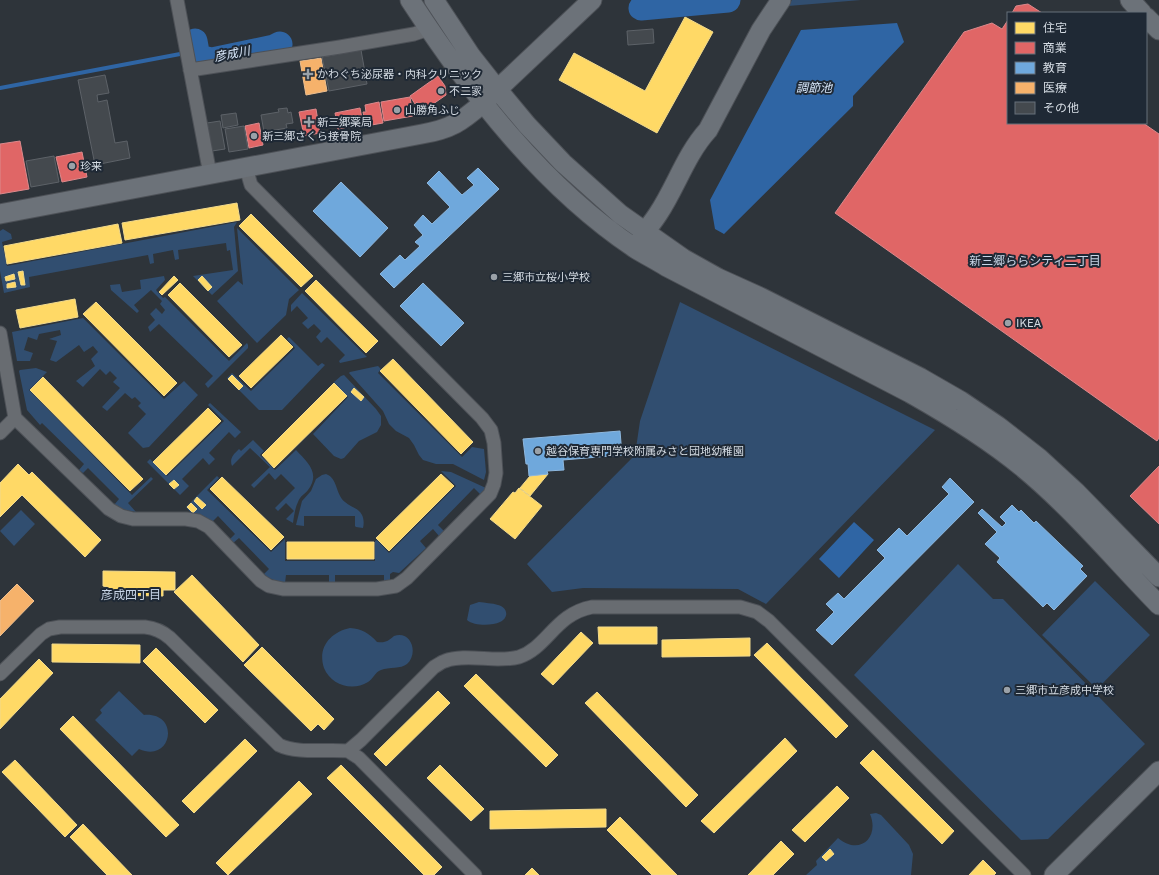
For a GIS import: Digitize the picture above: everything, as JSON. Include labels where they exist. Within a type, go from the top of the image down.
[{"type":"street","points":[[177,0],[210,174]]},
{"type":"street","points":[[410,0],[429,29],[483,103],[522,149],[566,193],[613,232],[636,249],[712,291],[948,415],[990,443],[1022,467],[1051,493],[1159,605]]},
{"type":"street","points":[[434,0],[471,56],[527,125],[563,163],[620,214],[684,259],[718,278],[760,297],[921,378],[961,401],[998,426],[1039,458],[1076,492],[1159,576]]},
{"type":"street","points":[[0,214],[439,131],[451,127],[483,103],[521,69],[592,0]]},
{"type":"street","points":[[636,249],[650,235],[658,215],[698,141],[708,130],[761,30],[781,0]]},
{"type":"street","points":[[1130,0],[1141,12]]},
{"type":"street","points":[[1147,18],[1159,30]]},
{"type":"street","points":[[190,70],[355,45],[414,34],[429,29]]},
{"type":"street","points":[[0,333],[15,418],[109,508],[121,516],[133,518],[186,518],[198,521],[209,527],[261,581],[269,586],[283,589],[377,589],[396,586],[407,578],[490,494],[496,473],[494,443],[491,430],[477,412],[251,185],[246,168]]},
{"type":"street","points":[[0,432],[15,418]]},
{"type":"street","points":[[348,751],[361,740],[434,667],[444,661],[456,658],[517,658],[529,653],[572,613],[581,609],[592,607],[740,608],[757,612],[769,621],[1024,875]]},
{"type":"street","points":[[0,674],[34,640],[49,629],[60,627],[153,628],[170,638],[279,745],[294,750],[348,751],[359,758],[475,875]]},
{"type":"street","points":[[1054,875],[1159,771]]},
{"type":"shaded area","points":[[792,0],[861,0],[788,6]]},
{"type":"shaded area","points":[[237,222],[234,227],[238,271],[212,295],[193,276],[233,270],[230,250],[227,251],[226,243],[178,250],[179,259],[175,260],[173,250],[153,254],[154,263],[150,264],[148,255],[29,277],[30,287],[4,293],[0,271],[0,231],[3,229],[11,234],[12,239],[2,242],[7,266]]},
{"type":"shaded area","points":[[237,228],[299,290],[289,299],[286,315],[257,343],[217,301],[238,281],[243,285]]},
{"type":"shaded area","points":[[164,276],[165,280],[156,290],[163,298],[165,297],[229,361],[247,343],[248,345],[248,348],[208,388],[205,384],[213,376],[159,324],[150,332],[148,327],[155,320],[150,314],[156,308],[162,314],[165,310],[160,304],[162,301],[151,290],[134,305],[139,311],[137,313],[111,290],[110,285],[120,284],[122,292],[141,289],[140,280]]},
{"type":"shaded area","points":[[302,293],[367,357],[340,363],[339,361],[345,355],[327,337],[321,343],[316,337],[321,331],[314,324],[308,329],[302,323],[308,318],[297,306],[291,312],[291,305]]},
{"type":"shaded area","points":[[680,302],[935,430],[766,604],[738,589],[583,588],[552,592],[527,564],[635,455],[640,421]]},
{"type":"shaded area","points":[[83,318],[164,399],[184,381],[198,395],[149,447],[143,448],[128,433],[146,414],[138,406],[141,403],[135,397],[132,399],[125,393],[107,411],[102,407],[120,388],[113,382],[117,378],[110,371],[106,375],[100,369],[83,387],[76,381],[95,366],[91,359],[98,352],[93,346],[84,352],[79,345],[56,362],[50,360],[57,341],[49,339],[61,335],[60,330],[39,334],[37,340],[28,337],[24,350],[33,353],[30,361],[17,361],[12,332]]},
{"type":"shaded area","points":[[289,337],[318,366],[322,363],[325,365],[282,410],[259,410],[227,378],[232,373],[251,391],[295,348],[287,339]]},
{"type":"shaded area","points":[[378,366],[381,369],[378,373],[462,457],[472,447],[484,449],[486,472],[484,480],[453,464],[436,464],[423,460],[409,438],[396,431],[389,424],[383,411],[349,373]]},
{"type":"shaded area","points":[[36,368],[47,372],[29,390],[132,495],[151,477],[153,479],[128,503],[136,512],[121,509],[114,505],[119,499],[88,468],[83,473],[79,470],[84,464],[42,423],[40,425],[27,410],[19,371]]},
{"type":"shaded area","points":[[344,375],[376,409],[381,416],[381,425],[377,432],[359,441],[344,458],[341,459],[334,456],[313,434],[348,397],[334,382]]},
{"type":"shaded area","points":[[210,403],[241,432],[235,438],[229,432],[209,453],[215,459],[209,465],[203,458],[182,479],[189,486],[180,495],[147,462],[150,459],[167,476],[224,421],[208,405]]},
{"type":"shaded area","points":[[253,440],[264,451],[260,455],[275,470],[296,450],[311,468],[313,473],[312,484],[299,500],[295,509],[293,523],[286,519],[294,511],[286,503],[278,511],[275,508],[295,488],[281,474],[275,480],[269,473],[254,488],[251,485],[270,467],[250,448],[232,466],[231,461],[234,454],[239,449],[241,451]]},
{"type":"shaded area","points":[[441,471],[451,472],[486,488],[481,495],[474,488],[438,525],[445,532],[439,536],[433,529],[420,541],[426,548],[399,573],[393,572],[390,574],[390,580],[384,583],[384,575],[335,575],[335,583],[329,583],[329,575],[286,575],[285,583],[278,582],[263,575],[269,569],[239,538],[232,544],[229,540],[235,534],[218,516],[212,522],[192,514],[186,507],[217,476],[219,478],[207,490],[271,552],[285,539],[285,561],[375,561],[375,541],[377,540],[389,553],[456,486]]},
{"type":"shaded area","points":[[326,474],[333,479],[342,499],[361,513],[364,523],[363,528],[355,526],[355,516],[304,516],[304,526],[296,525],[302,501],[311,491],[316,479]]},
{"type":"shaded area","points":[[21,510],[35,524],[14,546],[0,531]]},
{"type":"shaded area","points":[[958,564],[993,599],[1003,599],[1145,744],[1048,839],[1021,840],[854,675]]},
{"type":"shaded area","points":[[1095,581],[1150,635],[1097,689],[1042,635]]},
{"type":"shaded area","points":[[479,602],[501,606],[506,612],[505,618],[500,622],[492,624],[483,625],[470,622],[467,620],[470,605]]},
{"type":"shaded area","points":[[350,628],[365,632],[377,642],[387,641],[394,636],[405,636],[409,639],[413,649],[411,659],[404,666],[379,671],[370,681],[362,685],[349,686],[337,683],[327,674],[324,668],[322,653],[327,642],[332,637],[343,630]]},
{"type":"shaded area","points":[[119,691],[144,715],[156,716],[163,721],[167,728],[168,736],[165,744],[159,750],[150,752],[139,749],[132,756],[95,720],[102,713],[100,710]]},
{"type":"shaded area","points":[[876,813],[881,815],[909,845],[913,854],[911,875],[806,875],[817,865],[816,861],[838,838],[853,845],[860,845],[866,842],[870,837],[872,830],[870,814]]},
{"type":"water","name":"調節池","points":[[897,23],[904,42],[853,96],[853,106],[724,234],[715,229],[710,200],[801,30]]},
{"type":"water","points":[[854,522],[874,540],[839,578],[819,559]]},
{"type":"building: 住宅","points":[[685,17],[713,32],[657,133],[559,80],[574,53],[645,91]]},
{"type":"building: 住宅","points":[[237,203],[240,220],[125,240],[122,223]]},
{"type":"building: 住宅","points":[[251,214],[313,276],[301,287],[239,226]]},
{"type":"building: 住宅","points":[[118,224],[122,243],[7,264],[4,246]]},
{"type":"building: 住宅","points":[[23,271],[25,285],[21,285],[18,272]]},
{"type":"building: 住宅","points":[[14,274],[15,279],[6,281],[5,277]]},
{"type":"building: 住宅","points":[[174,276],[178,280],[162,295],[159,292]]},
{"type":"building: 住宅","points":[[202,276],[212,287],[208,291],[198,280]]},
{"type":"building: 住宅","points":[[316,280],[378,341],[366,353],[305,291]]},
{"type":"building: 住宅","points":[[15,282],[16,287],[7,288],[7,284]]},
{"type":"building: 住宅","points":[[180,283],[242,345],[229,357],[168,295]]},
{"type":"building: 住宅","points":[[75,299],[78,317],[20,328],[16,310]]},
{"type":"building: 住宅","points":[[96,302],[177,383],[164,396],[83,314]]},
{"type":"building: 住宅","points":[[281,335],[293,347],[251,388],[239,376]]},
{"type":"building: 住宅","points":[[393,359],[473,442],[461,454],[380,371]]},
{"type":"building: 住宅","points":[[232,375],[243,386],[239,390],[228,379]]},
{"type":"building: 住宅","points":[[43,377],[143,479],[130,491],[30,390]]},
{"type":"building: 住宅","points":[[334,383],[347,396],[274,468],[262,455]]},
{"type":"building: 住宅","points":[[354,388],[364,397],[361,401],[351,392]]},
{"type":"building: 住宅","points":[[208,408],[221,421],[166,475],[153,462]]},
{"type":"building: 住宅","points":[[18,464],[29,475],[32,472],[101,540],[85,557],[22,495],[0,517],[0,483]]},
{"type":"building: 住宅","points":[[441,474],[454,486],[389,551],[376,538]]},
{"type":"building: 住宅","points":[[548,474],[530,496],[520,488],[530,476]]},
{"type":"building: 住宅","points":[[222,477],[284,537],[271,550],[210,489]]},
{"type":"building: 住宅","points":[[174,480],[179,485],[174,489],[169,484]]},
{"type":"building: 住宅","points":[[519,488],[542,506],[515,539],[490,519],[513,492],[515,493]]},
{"type":"building: 住宅","points":[[197,497],[206,505],[202,509],[194,501]]},
{"type":"building: 住宅","points":[[191,503],[197,509],[193,513],[187,507]]},
{"type":"building: 住宅","points":[[287,542],[374,542],[374,559],[287,559]]},
{"type":"building: 住宅","points":[[103,571],[175,572],[175,590],[163,590],[163,596],[107,595],[107,587],[103,586]]},
{"type":"building: 住宅","points":[[192,575],[259,645],[243,662],[174,592]]},
{"type":"building: 住宅","points":[[598,627],[657,627],[657,644],[599,644]]},
{"type":"building: 住宅","points":[[581,632],[593,643],[553,685],[541,674]]},
{"type":"building: 住宅","points":[[750,638],[750,656],[662,657],[662,640]]},
{"type":"building: 住宅","points":[[767,643],[848,726],[836,738],[754,655]]},
{"type":"building: 住宅","points":[[52,644],[140,645],[140,663],[52,662]]},
{"type":"building: 住宅","points":[[262,647],[334,719],[324,730],[318,724],[311,731],[244,665]]},
{"type":"building: 住宅","points":[[156,648],[218,710],[205,723],[143,661]]},
{"type":"building: 住宅","points":[[39,659],[53,673],[0,729],[0,699]]},
{"type":"building: 住宅","points":[[476,674],[558,755],[546,767],[464,686]]},
{"type":"building: 住宅","points":[[438,691],[450,703],[386,766],[374,754]]},
{"type":"building: 住宅","points":[[597,692],[698,795],[686,807],[585,703]]},
{"type":"building: 住宅","points":[[73,716],[179,825],[166,837],[60,729]]},
{"type":"building: 住宅","points":[[785,738],[797,751],[714,833],[701,821]]},
{"type":"building: 住宅","points":[[245,739],[257,751],[194,813],[182,801]]},
{"type":"building: 住宅","points":[[873,750],[954,831],[942,844],[860,763]]},
{"type":"building: 住宅","points":[[15,760],[77,825],[65,837],[2,772]]},
{"type":"building: 住宅","points":[[341,765],[442,867],[434,875],[424,875],[327,778]]},
{"type":"building: 住宅","points":[[440,765],[484,809],[471,821],[427,778]]},
{"type":"building: 住宅","points":[[299,781],[312,794],[228,875],[216,863]]},
{"type":"building: 住宅","points":[[837,786],[849,798],[805,842],[792,830]]},
{"type":"building: 住宅","points":[[606,809],[606,827],[490,829],[490,811]]},
{"type":"building: 住宅","points":[[620,817],[677,875],[652,875],[607,830]]},
{"type":"building: 住宅","points":[[83,824],[132,875],[107,875],[70,837]]},
{"type":"building: 住宅","points":[[781,841],[794,854],[773,875],[748,875]]},
{"type":"building: 住宅","points":[[830,849],[834,854],[826,861],[822,857]]},
{"type":"building: 住宅","points":[[983,860],[996,873],[994,875],[969,875]]},
{"type":"building: 住宅","points":[[532,868],[539,875],[525,875]]},
{"type":"building: 商業","points":[[1028,4],[1040,12],[1013,12],[1016,6]]},
{"type":"building: 商業","name":"IKEA","points":[[1007,22],[1007,124],[1144,124],[1159,134],[1159,438],[1157,441],[835,213],[964,32],[992,23],[1002,29]]},
{"type":"building: 商業","points":[[438,76],[445,86],[446,95],[423,111],[417,102],[415,104],[410,96]]},
{"type":"building: 商業","points":[[410,97],[413,116],[384,121],[381,102]]},
{"type":"building: 商業","points":[[379,102],[383,123],[366,126],[363,112],[366,112],[365,105]]},
{"type":"building: 商業","points":[[360,108],[363,124],[338,129],[335,113]]},
{"type":"building: 商業","points":[[316,109],[320,133],[304,136],[299,112]]},
{"type":"building: 商業","points":[[259,123],[263,145],[249,148],[245,126]]},
{"type":"building: 商業","points":[[20,141],[29,189],[0,194],[0,144]]},
{"type":"building: 商業","points":[[82,152],[87,177],[62,182],[56,157]]},
{"type":"building: 商業","points":[[1159,466],[1159,524],[1130,496]]},
{"type":"building: 教育","points":[[478,168],[499,189],[394,288],[380,274],[400,255],[405,260],[420,246],[415,242],[423,235],[414,225],[423,215],[432,224],[450,207],[427,183],[439,171],[462,195],[474,185],[467,178]]},
{"type":"building: 教育","points":[[341,182],[388,228],[360,257],[313,211]]},
{"type":"building: 教育","points":[[423,283],[464,323],[441,346],[400,306]]},
{"type":"building: 教育","points":[[620,431],[622,455],[563,460],[564,470],[547,471],[548,474],[529,476],[523,439]]},
{"type":"building: 教育","points":[[950,478],[974,502],[832,645],[816,630],[834,612],[826,604],[838,593],[844,599],[885,558],[877,550],[899,528],[907,536],[949,494],[942,487]]},
{"type":"building: 教育","points":[[1012,505],[1019,512],[1021,510],[1034,523],[1036,521],[1083,566],[1080,569],[1087,576],[1054,610],[1047,603],[1043,607],[997,562],[1000,558],[985,544],[997,532],[978,513],[982,509],[1002,527],[1006,523],[1000,517]]},
{"type":"building: 医療","points":[[321,58],[327,91],[306,95],[300,61]]},
{"type":"building: 医療","points":[[17,584],[34,601],[0,636],[0,601]]},
{"type":"building: その他","points":[[653,29],[654,43],[628,45],[627,31]]},
{"type":"building: その他","points":[[361,50],[367,84],[329,91],[322,57]]},
{"type":"building: その他","points":[[105,75],[109,93],[97,95],[98,102],[107,100],[115,143],[127,141],[130,158],[95,165],[78,80]]},
{"type":"building: その他","points":[[287,108],[288,113],[291,112],[293,123],[286,124],[287,128],[264,132],[261,115],[279,112],[278,109]]},
{"type":"building: その他","points":[[236,113],[238,125],[223,128],[221,115]]},
{"type":"building: その他","points":[[220,121],[225,149],[212,151],[207,123]]},
{"type":"building: その他","points":[[244,126],[248,149],[229,152],[225,129]]},
{"type":"building: その他","points":[[54,156],[59,182],[31,187],[26,161]]},
{"type":"waterway","name":"彦成川","points":[[641,8],[728,0]]},
{"type":"waterway","name":"彦成川","points":[[195,41],[197,52],[202,58],[212,60],[274,47],[280,44]]},
{"type":"waterway","points":[[0,88],[196,51]]},
{"type":"place","name":"かわぐち泌尿器・内科クリニック","points":[[308,74]]},
{"type":"place","name":"不二家","points":[[441,91]]},
{"type":"place","name":"山勝角ふじ","points":[[397,110]]},
{"type":"place","name":"新三郷薬局","points":[[309,122]]},
{"type":"place","name":"新三郷さくら接骨院","points":[[254,136]]},
{"type":"place","name":"珍来","points":[[72,166]]},
{"type":"place","name":"三郷市立桜小学校","points":[[494,277]]},
{"type":"place","name":"IKEA","points":[[1008,323]]},
{"type":"place","name":"越谷保育専門学校附属みさと団地幼稚園","points":[[538,451]]},
{"type":"place","name":"三郷市立彦成中学校","points":[[1007,690]]},
{"type":"district","name":"新三郷ららシティ二丁目","points":[[1035,261]]},
{"type":"district","name":"彦成四丁目","points":[[131,595]]}]
